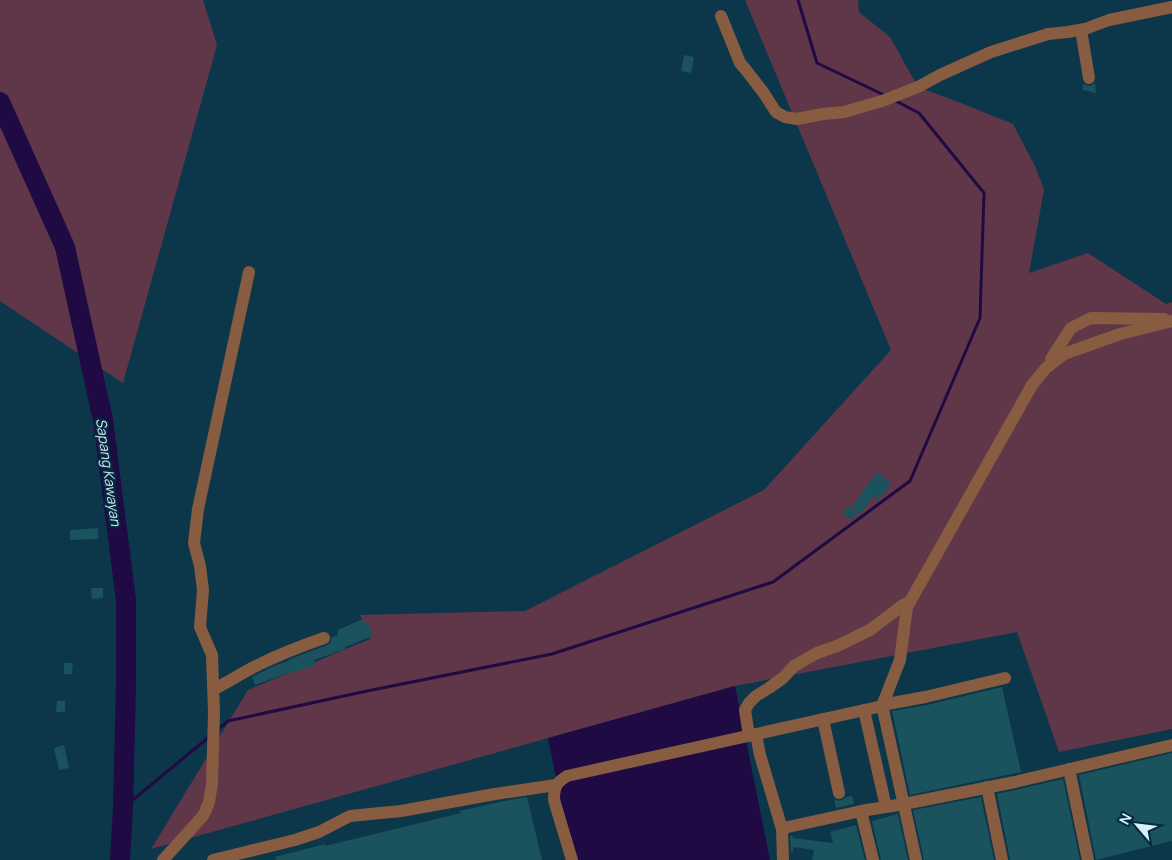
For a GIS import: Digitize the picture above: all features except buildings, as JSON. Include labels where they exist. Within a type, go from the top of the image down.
[{"type":"street","points":[[721,16],[740,62],[776,112],[785,117],[797,119],[844,112],[882,101],[918,87],[991,52],[1048,34],[1080,30],[1109,20],[1172,7]]},
{"type":"street","points":[[1080,30],[1089,78]]},
{"type":"street","points":[[163,860],[202,817],[209,802],[213,761],[214,689],[212,655],[200,627],[203,590],[194,535],[249,272]]},
{"type":"street","points":[[916,860],[882,705],[900,660],[907,607],[1032,385],[1046,368],[1071,328],[1091,318],[1172,320]]},
{"type":"street","points":[[1046,368],[1064,354],[1120,334],[1172,320]]},
{"type":"street","points":[[783,860],[782,829],[745,710],[748,702],[783,678],[794,666],[817,653],[837,646],[870,630],[903,605],[910,602]]},
{"type":"street","points":[[214,689],[281,653],[324,638]]},
{"type":"street","points":[[572,860],[554,800],[556,785],[567,776],[1004,678]]},
{"type":"street","points":[[864,710],[886,807]]},
{"type":"street","points":[[824,719],[839,793]]},
{"type":"street","points":[[782,829],[861,811],[987,787],[1172,745]]},
{"type":"street","points":[[1069,769],[1088,860]]},
{"type":"street","points":[[213,860],[295,840],[319,832],[350,816],[401,811],[556,785]]},
{"type":"street","points":[[987,787],[1002,860]]},
{"type":"street","points":[[861,811],[873,860]]},
{"type":"shaded area","points":[[0,0],[203,0],[217,45],[123,383],[0,301]]},
{"type":"shaded area","points":[[745,0],[858,0],[859,12],[890,37],[918,87],[1013,124],[1036,168],[1044,190],[1029,273],[1088,253],[1166,304],[1172,302],[1172,729],[1059,752],[1017,632],[735,686],[151,849],[248,690],[370,639],[360,615],[525,611],[764,490],[891,350]]},
{"type":"shaded area","points":[[735,686],[770,860],[573,860],[548,738]]},
{"type":"waterway","points":[[798,0],[817,63],[884,95]]},
{"type":"waterway","points":[[217,730],[228,721],[552,654],[773,582],[910,481],[980,318],[984,193],[919,113],[894,100]]},
{"type":"waterway","name":"Sapang Kawayan","points":[[0,102],[65,247],[103,420],[126,600],[126,683],[120,860]]},
{"type":"waterway","points":[[123,808],[209,737]]}]
